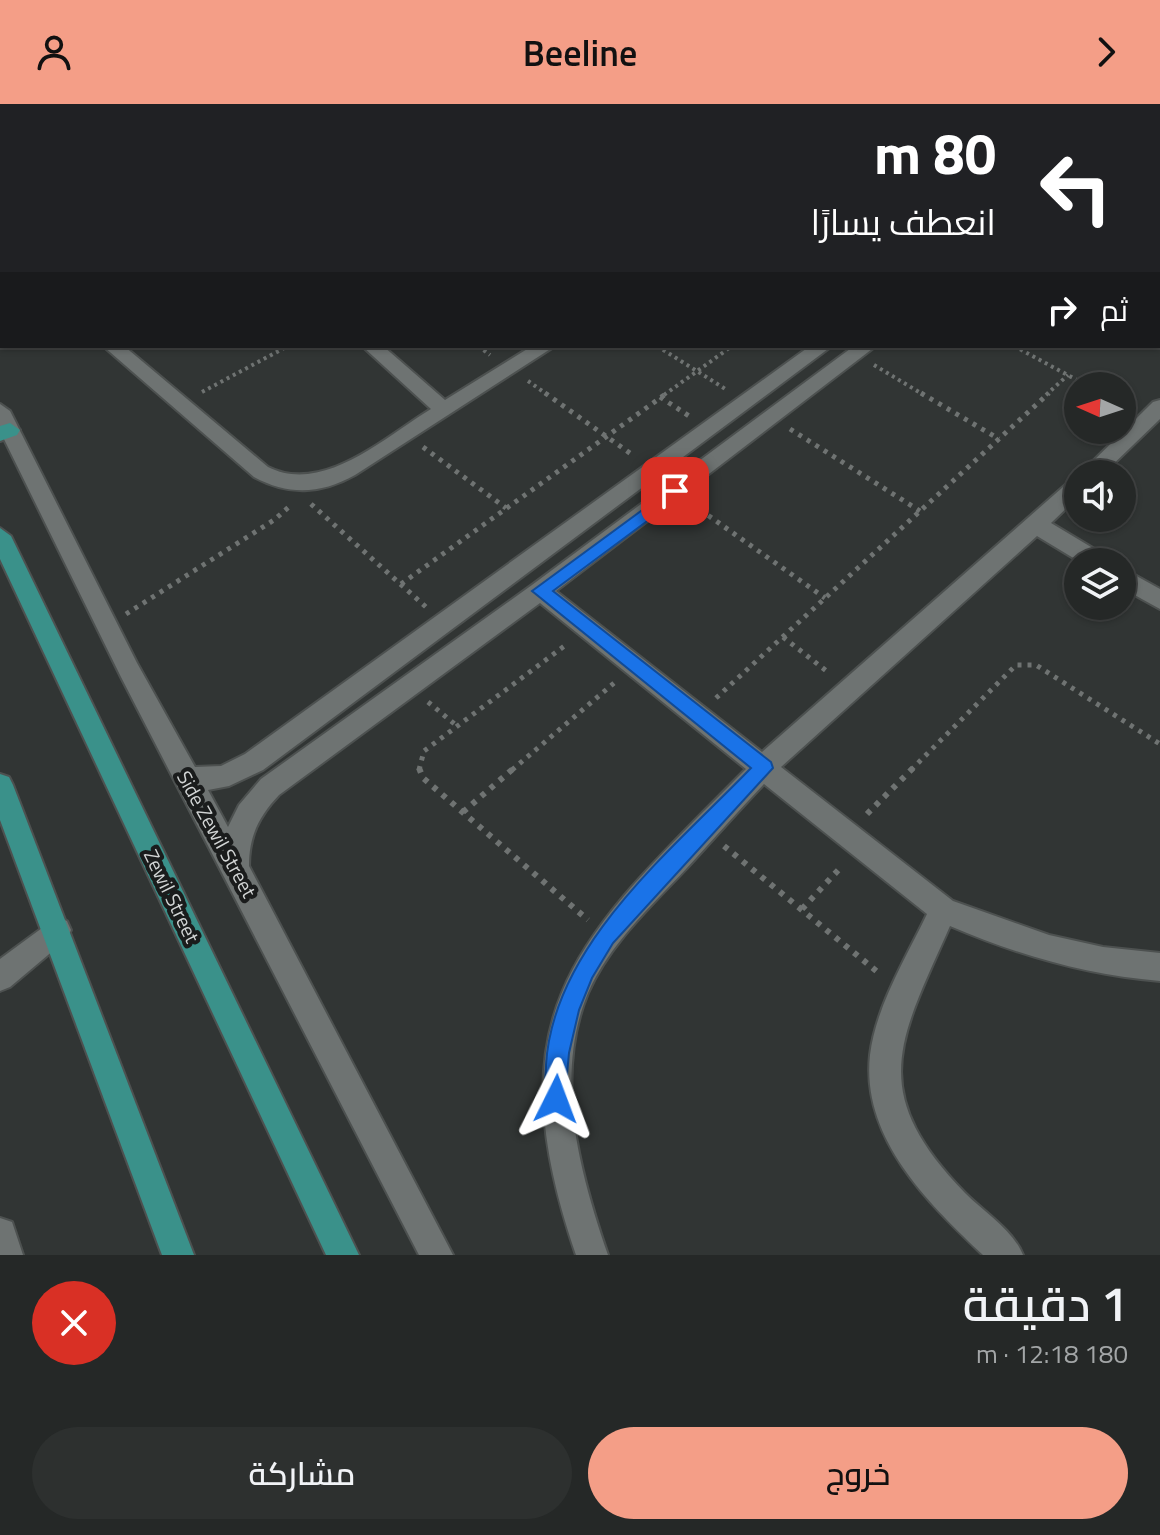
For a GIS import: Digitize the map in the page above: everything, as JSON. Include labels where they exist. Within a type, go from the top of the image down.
[{"type":"main road","name":"Zewil Street","points":[[0,536],[343,1255]]},
{"type":"main road","points":[[0,785],[178,1255]]},
{"type":"street","points":[[114,348],[272,480],[303,485],[335,478],[543,348]]},
{"type":"street","points":[[373,348],[444,410]]},
{"type":"street","points":[[185,776],[212,780],[241,770],[820,348]]},
{"type":"street","points":[[236,867],[238,832],[256,800],[861,350]]},
{"type":"street","points":[[1105,460],[1160,407]]},
{"type":"street","name":"Side Zewil Street","points":[[3,425],[437,1255]]},
{"type":"street","points":[[706,431],[729,451]]},
{"type":"street","points":[[592,1255],[572,1202],[561,1147],[558,1053],[568,1010],[584,971],[605,936],[764,768],[1064,499]]},
{"type":"street","points":[[1037,525],[1075,548]]},
{"type":"street","points":[[1136,585],[1160,600]]},
{"type":"street","points":[[540,591],[943,910],[1004,936],[1067,955],[1160,967]]},
{"type":"street","points":[[943,910],[887,1045],[884,1074],[890,1112],[907,1151],[933,1186],[1007,1255]]},
{"type":"street","points":[[0,977],[57,930]]},
{"type":"street","points":[[0,1234],[7,1255]]},
{"type":"path","points":[[180,404],[284,348]]},
{"type":"path","points":[[481,348],[653,470]]},
{"type":"path","points":[[660,348],[746,402]]},
{"type":"path","points":[[401,584],[729,348]]},
{"type":"path","points":[[1018,348],[1064,373]]},
{"type":"path","points":[[861,350],[999,439]]},
{"type":"path","points":[[698,715],[1064,379]]},
{"type":"path","points":[[660,397],[706,431]]},
{"type":"path","points":[[773,418],[920,511]]},
{"type":"path","points":[[406,434],[506,508]]},
{"type":"path","points":[[303,485],[315,510],[443,622]]},
{"type":"path","points":[[108,625],[274,520],[292,503],[303,485]]},
{"type":"path","points":[[675,491],[825,598]]},
{"type":"path","points":[[588,629],[424,751],[419,769],[423,778],[605,936]]},
{"type":"path","points":[[783,637],[851,690]]},
{"type":"path","points":[[463,812],[635,665]]},
{"type":"path","points":[[802,909],[854,840],[1016,665],[1036,665],[1160,744]]},
{"type":"path","points":[[409,686],[457,726]]},
{"type":"path","points":[[705,830],[906,995]]},
{"type":"route","points":[[556,1099],[558,1053],[568,1010],[584,971],[605,936],[764,768],[540,591],[675,491]]}]
